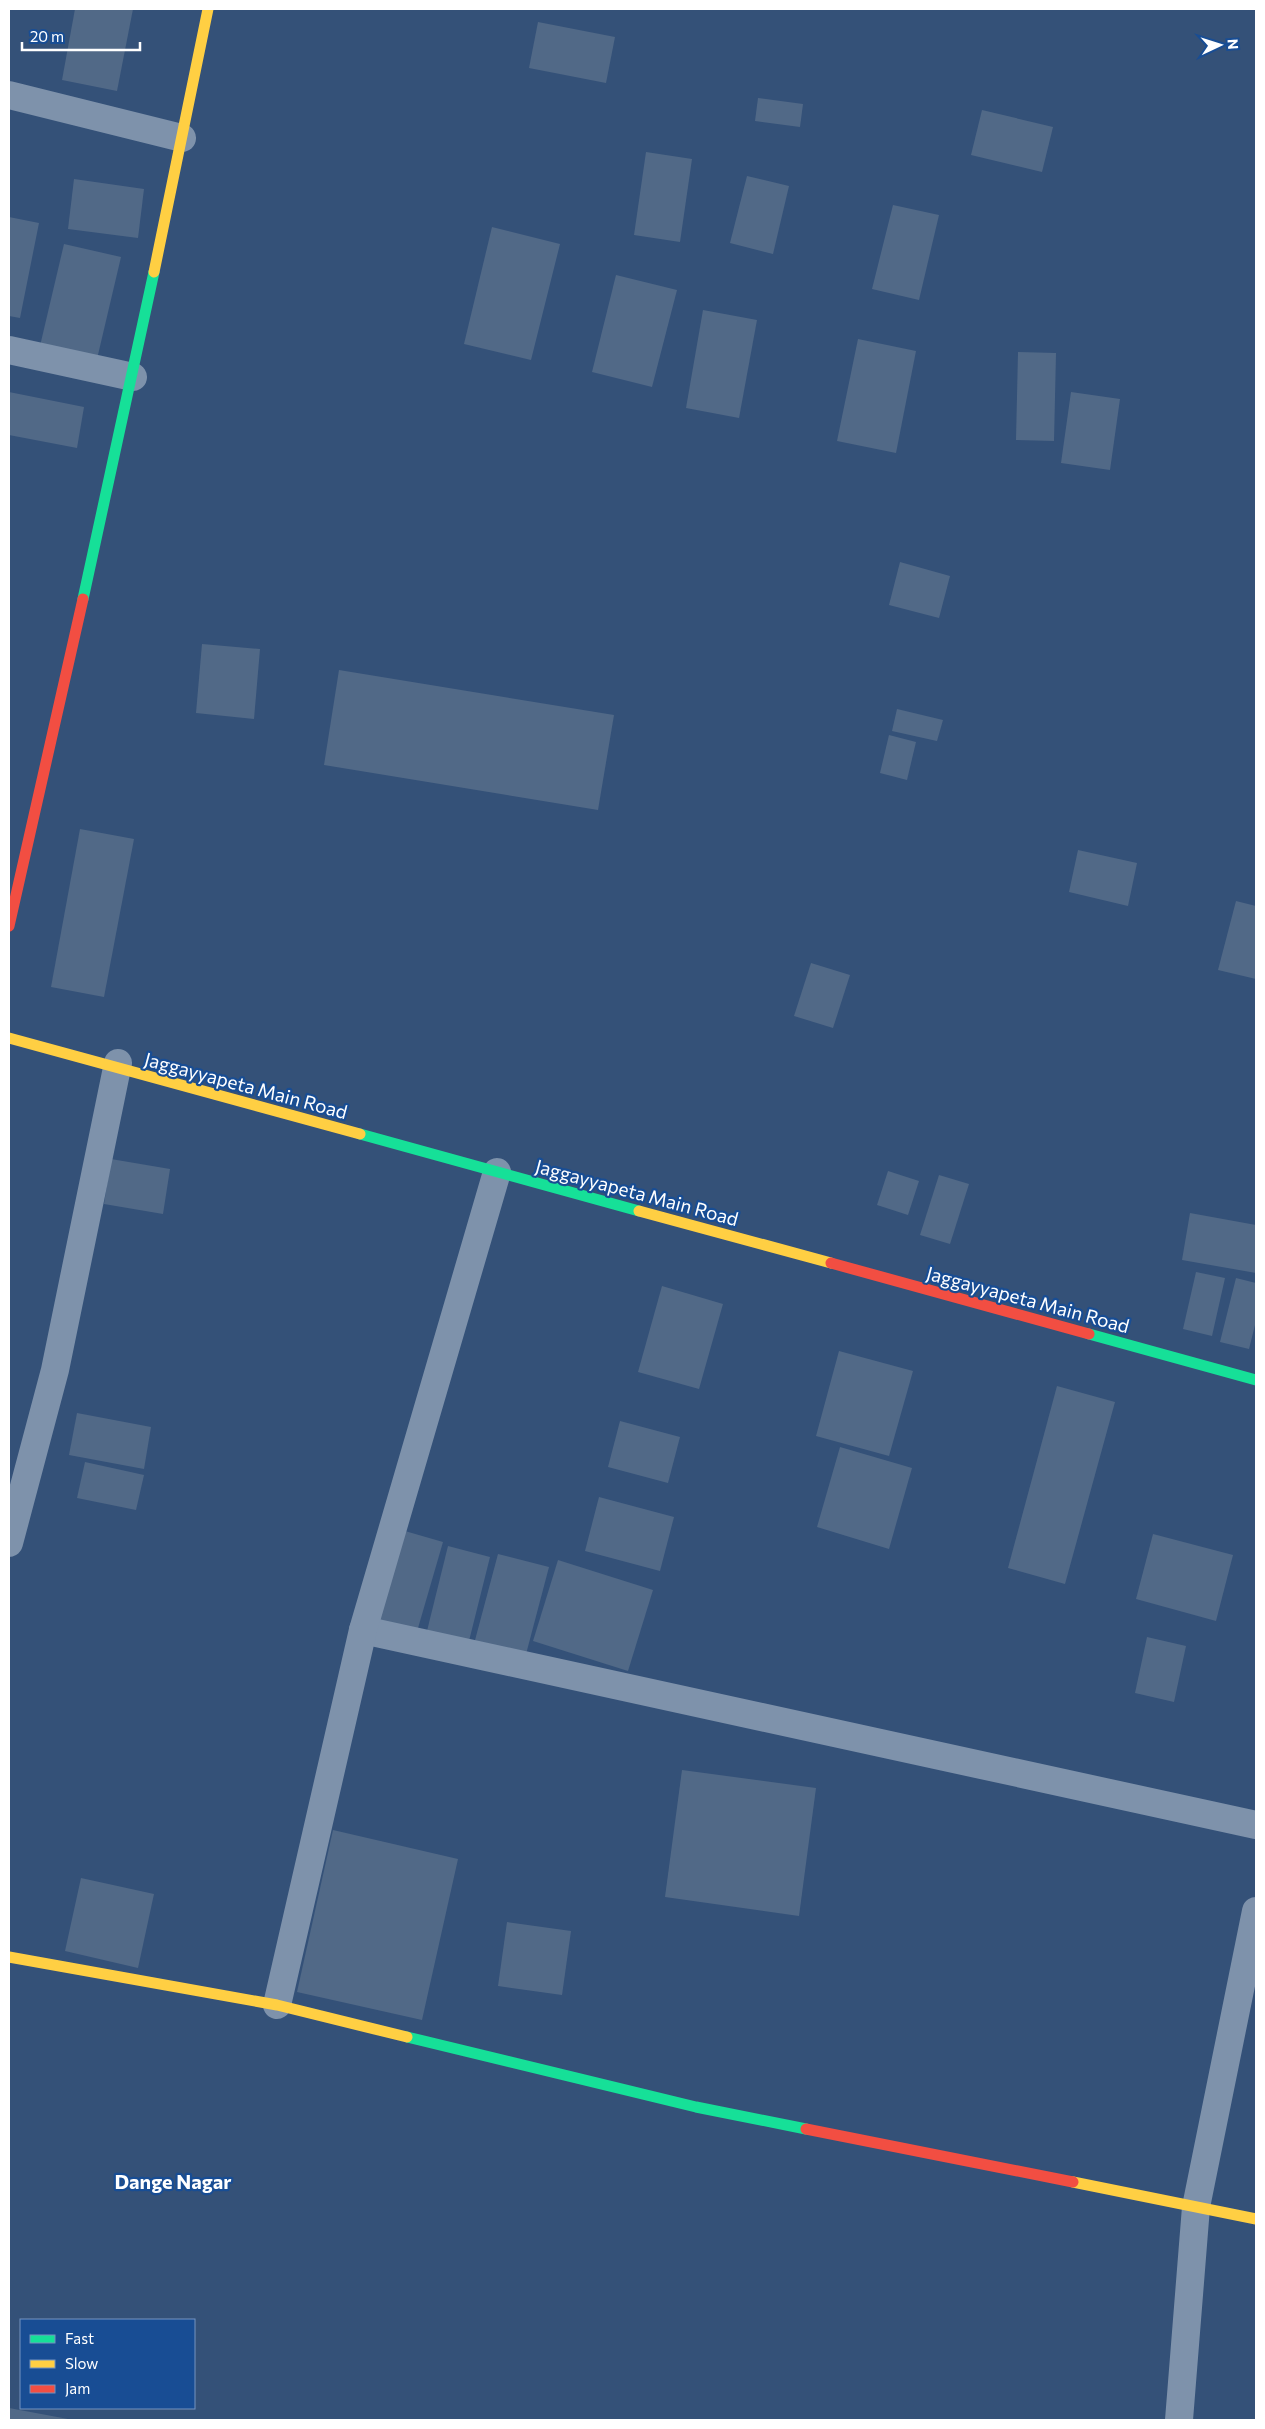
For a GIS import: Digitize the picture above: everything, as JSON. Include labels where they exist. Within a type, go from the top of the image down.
[{"type":"street","points":[[9,926],[133,377],[208,9]]},
{"type":"street","points":[[9,95],[182,138]]},
{"type":"street","points":[[9,350],[133,377]]},
{"type":"street","name":"Jaggayyapeta Main Road","points":[[9,1038],[118,1065],[497,1172],[1256,1380]]},
{"type":"street","points":[[9,1543],[55,1370],[118,1065]]},
{"type":"street","points":[[277,2005],[362,1630],[497,1172]]},
{"type":"street","points":[[362,1630],[1256,1826]]},
{"type":"street","points":[[1179,2420],[1196,2207],[1256,1911]]},
{"type":"street","points":[[9,1957],[277,2005],[696,2107],[1256,2219]]},
{"type":"building","points":[[75,9],[133,9],[117,91],[62,80]]},
{"type":"building","points":[[538,22],[615,37],[606,83],[529,68]]},
{"type":"building","points":[[758,98],[803,104],[800,127],[755,121]]},
{"type":"building","points":[[982,110],[1053,127],[1042,172],[971,155]]},
{"type":"building","points":[[646,152],[692,159],[680,242],[634,235]]},
{"type":"building","points":[[747,176],[789,186],[773,254],[730,243]]},
{"type":"building","points":[[74,179],[144,189],[138,238],[68,229]]},
{"type":"building","points":[[893,205],[939,215],[919,300],[872,289]]},
{"type":"building","points":[[9,217],[39,223],[20,318],[9,316]]},
{"type":"building","points":[[492,227],[560,244],[531,360],[464,344]]},
{"type":"building","points":[[64,244],[121,257],[97,359],[40,346]]},
{"type":"building","points":[[616,275],[677,290],[652,387],[592,372]]},
{"type":"building","points":[[703,310],[757,320],[739,418],[686,408]]},
{"type":"building","points":[[858,339],[916,351],[896,453],[837,441]]},
{"type":"building","points":[[1018,352],[1056,353],[1054,441],[1016,440]]},
{"type":"building","points":[[9,392],[84,407],[77,448],[9,435]]},
{"type":"building","points":[[1071,392],[1120,399],[1110,470],[1061,463]]},
{"type":"building","points":[[900,562],[950,576],[939,618],[889,605]]},
{"type":"building","points":[[202,644],[260,649],[254,719],[196,713]]},
{"type":"building","points":[[339,670],[614,715],[598,810],[324,765]]},
{"type":"building","points":[[897,709],[943,720],[937,741],[892,731]]},
{"type":"building","points":[[889,735],[916,742],[907,780],[880,773]]},
{"type":"building","points":[[80,829],[134,839],[104,997],[51,987]]},
{"type":"building","points":[[1078,850],[1137,863],[1128,906],[1069,892]]},
{"type":"building","points":[[1236,901],[1256,906],[1256,979],[1218,970]]},
{"type":"building","points":[[811,963],[850,975],[833,1028],[794,1016]]},
{"type":"building","points":[[111,1159],[170,1169],[163,1214],[104,1204]]},
{"type":"building","points":[[888,1171],[919,1181],[908,1215],[877,1205]]},
{"type":"building","points":[[939,1175],[969,1184],[950,1244],[920,1235]]},
{"type":"building","points":[[1190,1213],[1256,1225],[1256,1273],[1182,1260]]},
{"type":"building","points":[[1196,1272],[1225,1278],[1212,1336],[1183,1329]]},
{"type":"building","points":[[1236,1278],[1256,1283],[1256,1321],[1249,1349],[1220,1342]]},
{"type":"building","points":[[662,1286],[723,1304],[699,1389],[638,1372]]},
{"type":"building","points":[[839,1351],[913,1371],[889,1456],[816,1436]]},
{"type":"building","points":[[1057,1386],[1115,1402],[1065,1584],[1008,1568]]},
{"type":"building","points":[[77,1413],[151,1427],[144,1469],[69,1455]]},
{"type":"building","points":[[620,1421],[680,1437],[668,1483],[608,1467]]},
{"type":"building","points":[[840,1447],[912,1468],[889,1549],[817,1527]]},
{"type":"building","points":[[85,1462],[144,1475],[136,1510],[77,1498]]},
{"type":"building","points":[[599,1497],[674,1517],[660,1571],[585,1551]]},
{"type":"building","points":[[398,1529],[443,1542],[416,1635],[372,1621]]},
{"type":"building","points":[[1153,1534],[1233,1555],[1216,1621],[1136,1599]]},
{"type":"building","points":[[448,1546],[490,1557],[468,1645],[426,1635]]},
{"type":"building","points":[[498,1554],[549,1567],[525,1658],[474,1644]]},
{"type":"building","points":[[558,1560],[653,1590],[628,1671],[533,1641]]},
{"type":"building","points":[[1147,1637],[1186,1646],[1174,1702],[1135,1693]]},
{"type":"building","points":[[682,1770],[816,1788],[799,1916],[665,1897]]},
{"type":"building","points":[[333,1830],[458,1859],[422,2020],[297,1992]]},
{"type":"building","points":[[81,1878],[154,1894],[138,1968],[65,1951]]},
{"type":"building","points":[[507,1922],[571,1931],[562,1995],[498,1986]]},
{"type":"building","points":[[9,2408],[68,2419],[9,2420]]},
{"type":"traffic: fast","points":[[83,599],[154,272]]},
{"type":"traffic: fast","points":[[360,1134],[639,1211]]},
{"type":"traffic: fast","points":[[1089,1334],[1256,1380]]},
{"type":"traffic: fast","points":[[407,2037],[696,2107],[806,2129]]},
{"type":"traffic: slow","points":[[154,272],[208,9]]},
{"type":"traffic: slow","points":[[9,1038],[360,1134]]},
{"type":"traffic: slow","points":[[639,1211],[831,1263]]},
{"type":"traffic: slow","points":[[9,1957],[277,2005],[407,2037]]},
{"type":"traffic: slow","points":[[1073,2182],[1256,2219]]},
{"type":"traffic: jam","points":[[9,926],[83,599]]},
{"type":"traffic: jam","points":[[831,1263],[1089,1334]]},
{"type":"traffic: jam","points":[[806,2129],[1073,2182]]},
{"type":"district","name":"Dange Nagar","points":[[173,2181]]}]
